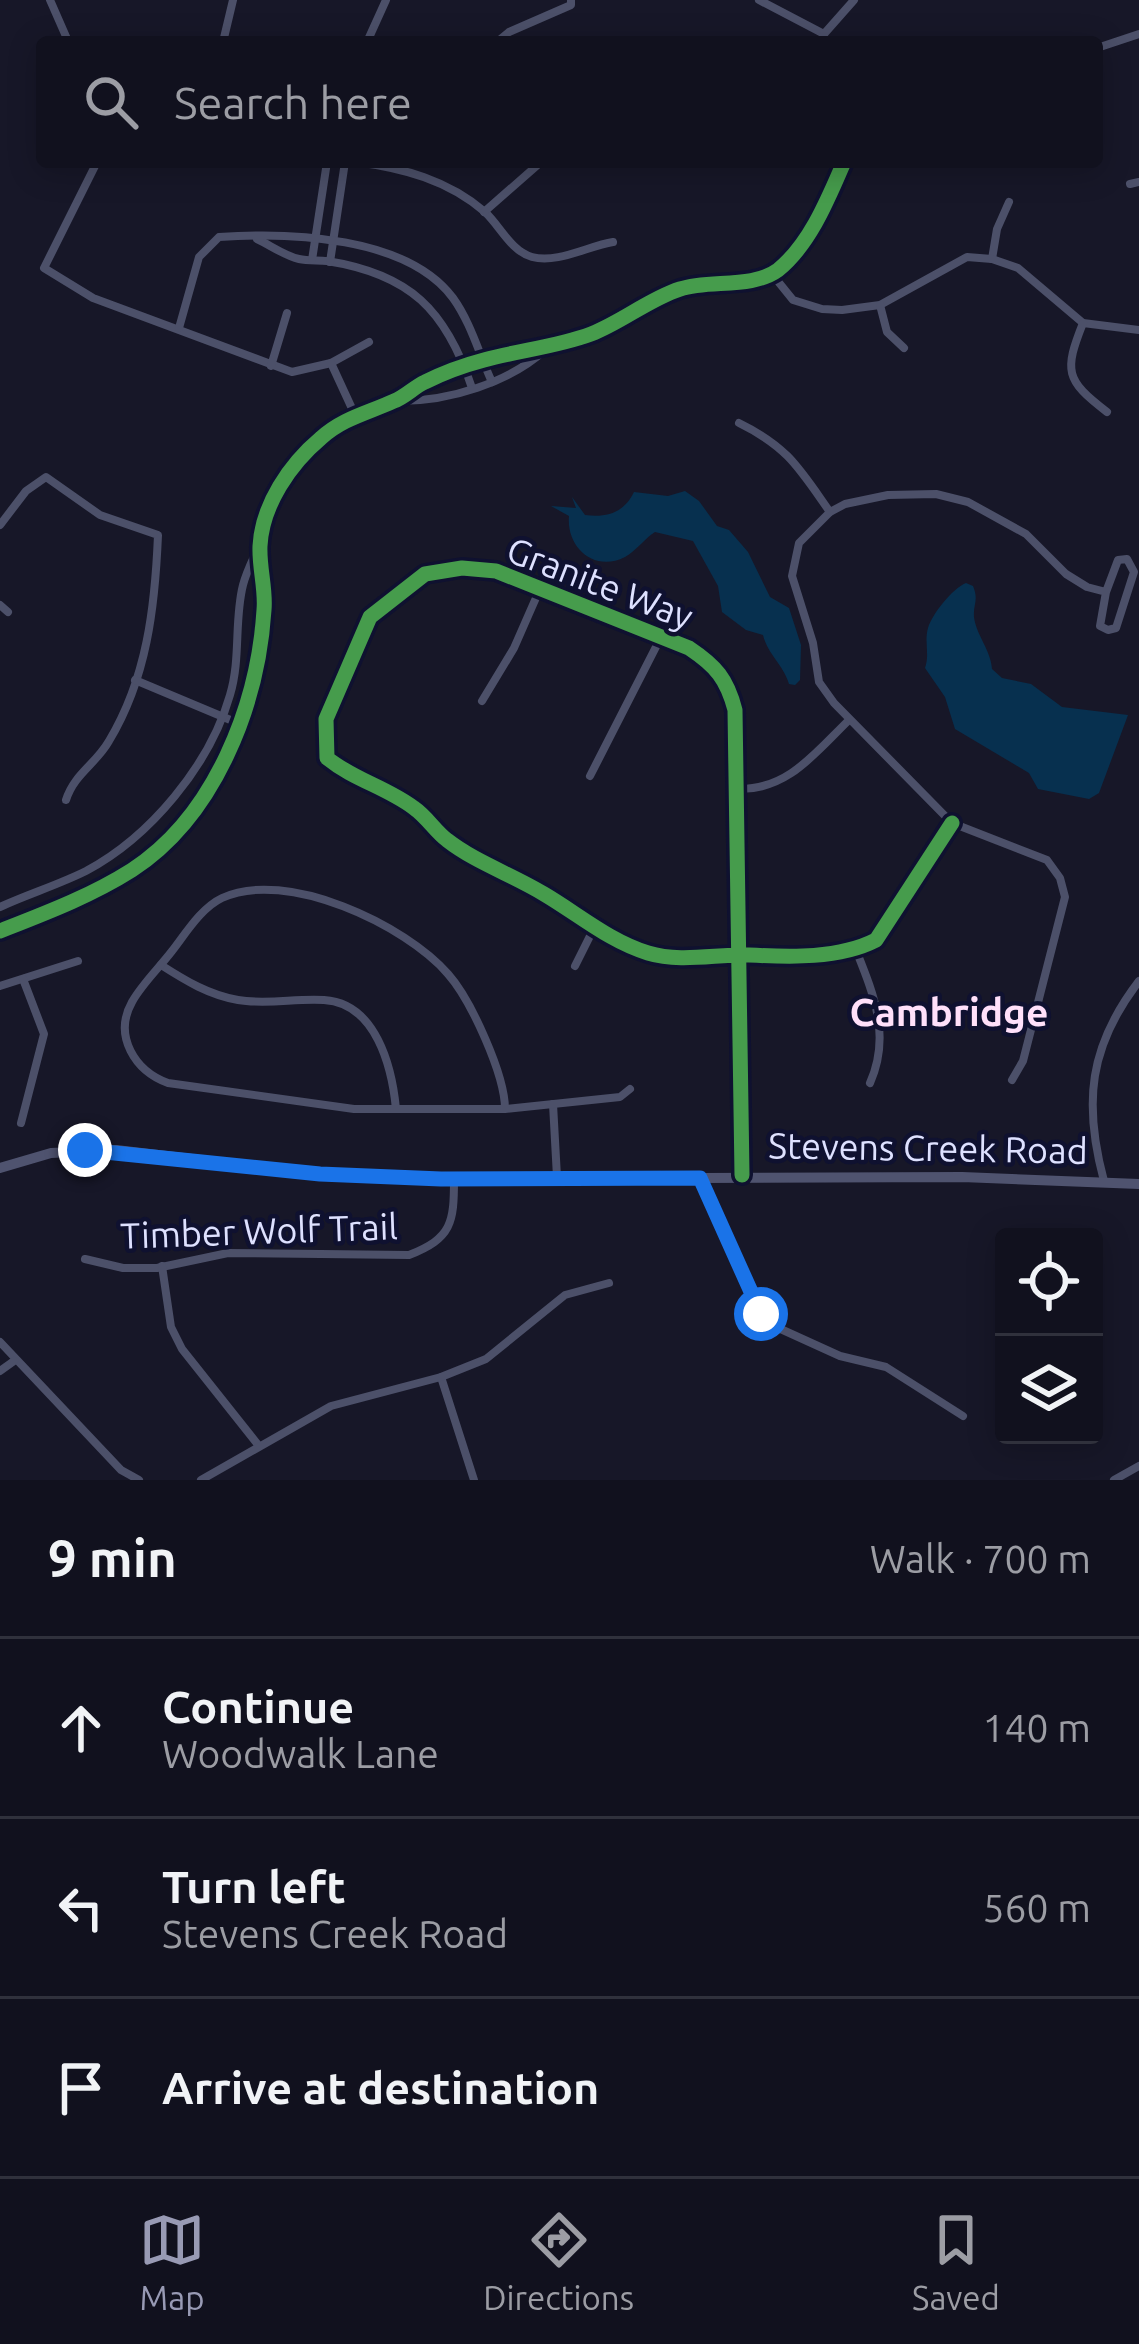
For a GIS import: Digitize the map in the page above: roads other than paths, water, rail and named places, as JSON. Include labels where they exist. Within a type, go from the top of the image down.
[{"type":"street","points":[[50,0],[66,36]]},
{"type":"street","points":[[224,36],[233,0]]},
{"type":"street","points":[[370,36],[386,0]]},
{"type":"street","points":[[504,36],[571,0]]},
{"type":"street","points":[[759,0],[821,36]]},
{"type":"street","points":[[826,36],[854,0]]},
{"type":"street","points":[[1103,46],[1139,34]]},
{"type":"street","points":[[94,168],[44,268],[93,298],[292,372],[331,363],[369,342]]},
{"type":"street","points":[[312,260],[325,168]]},
{"type":"street","points":[[330,262],[344,168]]},
{"type":"street","points":[[400,168],[435,181],[484,212],[520,252],[532,257],[548,260],[613,242]]},
{"type":"street","points":[[484,212],[534,168]]},
{"type":"street","points":[[0,907],[90,869],[141,832],[187,777],[221,716],[234,675],[242,587],[266,514],[301,458],[320,439],[355,415],[482,360],[547,348],[593,333],[681,288],[772,274],[809,233],[841,168]]},
{"type":"street","points":[[992,259],[1002,213],[1010,202]]},
{"type":"street","points":[[179,328],[199,257],[219,237],[332,239],[384,254],[430,275],[462,311],[492,382]]},
{"type":"street","points":[[256,238],[299,259],[388,278],[422,298],[449,331],[472,388]]},
{"type":"street","points":[[772,274],[793,300],[822,309],[880,305],[951,262],[967,257],[992,259],[1018,268],[1083,322],[1139,330]]},
{"type":"street","points":[[880,305],[887,332],[904,348]]},
{"type":"street","points":[[271,366],[287,314]]},
{"type":"street","points":[[1083,322],[1069,364],[1072,378],[1076,388],[1107,412]]},
{"type":"street","points":[[397,400],[422,401],[492,382],[528,366],[547,348]]},
{"type":"street","points":[[331,363],[355,415]]},
{"type":"street","points":[[739,423],[791,456],[830,512]]},
{"type":"street","points":[[0,525],[26,491],[46,478],[100,515],[158,535],[153,626],[135,680],[111,739],[71,784],[66,800]]},
{"type":"street","points":[[1012,1079],[1023,1061],[1065,897],[1060,878],[1047,860],[952,824],[850,720],[819,682],[813,643],[792,577],[799,543],[830,512],[888,495],[936,494],[968,502],[1026,534],[1066,574],[1106,592]]},
{"type":"street","points":[[0,931],[77,901],[137,867],[182,826],[208,792],[240,724],[265,607],[260,543]]},
{"type":"street","points":[[1127,559],[1134,572],[1116,628],[1108,630],[1100,626],[1106,592],[1118,560],[1127,559]]},
{"type":"street","name":"Granite Way","points":[[741,955],[678,958],[647,953],[594,928],[545,894],[446,840],[420,811],[386,789],[349,776],[327,758],[326,719],[370,617],[425,574],[462,568],[496,571],[689,648],[716,666],[736,710],[741,955],[742,1175]]},
{"type":"street","points":[[482,701],[514,648],[539,591]]},
{"type":"street","points":[[590,776],[660,639]]},
{"type":"street","points":[[135,680],[240,724]]},
{"type":"street","points":[[738,789],[763,789],[790,776],[850,720]]},
{"type":"street","points":[[741,955],[856,950],[876,940],[952,824]]},
{"type":"street","points":[[505,1108],[501,1075],[448,974],[432,959],[344,905],[306,893],[238,893],[219,899],[130,1005],[131,1055],[153,1078],[254,1097],[354,1109],[505,1108],[620,1096],[630,1089]]},
{"type":"street","points":[[575,967],[594,928]]},
{"type":"street","points":[[856,950],[874,995],[881,1039],[870,1083]]},
{"type":"street","points":[[0,986],[79,961]]},
{"type":"street","points":[[161,965],[197,988],[239,1000],[322,999],[356,1011],[382,1046],[396,1109]]},
{"type":"street","points":[[21,1123],[44,1034],[23,980]]},
{"type":"street","points":[[1104,1181],[1096,1150],[1093,1079],[1106,1032],[1139,981]]},
{"type":"street","points":[[554,1104],[557,1177]]},
{"type":"street","name":"Stevens Creek Road","points":[[0,1168],[51,1153],[116,1150],[320,1174],[454,1179],[742,1175],[1139,1184]]},
{"type":"street","points":[[700,1178],[761,1314],[775,1326],[841,1356],[886,1367],[963,1416]]},
{"type":"street","name":"Timber Wolf Trail","points":[[86,1258],[124,1268],[228,1253],[409,1256],[433,1245],[451,1225],[454,1179]]},
{"type":"street","points":[[162,1266],[171,1327],[182,1349],[259,1446]]},
{"type":"street","points":[[201,1480],[331,1406],[441,1377],[485,1359],[565,1295],[610,1282]]},
{"type":"street","points":[[0,1342],[121,1470],[139,1480]]},
{"type":"street","points":[[0,1371],[14,1361]]},
{"type":"street","points":[[441,1377],[474,1480]]},
{"type":"street","points":[[1114,1480],[1139,1466]]},
{"type":"water","points":[[685,491],[717,526],[729,530],[748,552],[770,597],[789,608],[801,645],[800,680],[795,685],[789,684],[763,635],[746,630],[722,612],[718,586],[693,541],[655,532],[625,557],[603,562],[577,547],[569,516],[551,506],[576,508],[572,497],[585,515],[600,516],[620,509],[634,492],[668,496]]},
{"type":"water","points":[[966,583],[975,591],[975,624],[992,669],[1002,678],[1031,684],[1062,707],[1128,715],[1099,793],[1089,799],[1038,789],[1029,773],[955,729],[945,697],[925,668],[927,638],[939,609]]},
{"type":"district","name":"Cambridge","points":[[949,1012]]}]
